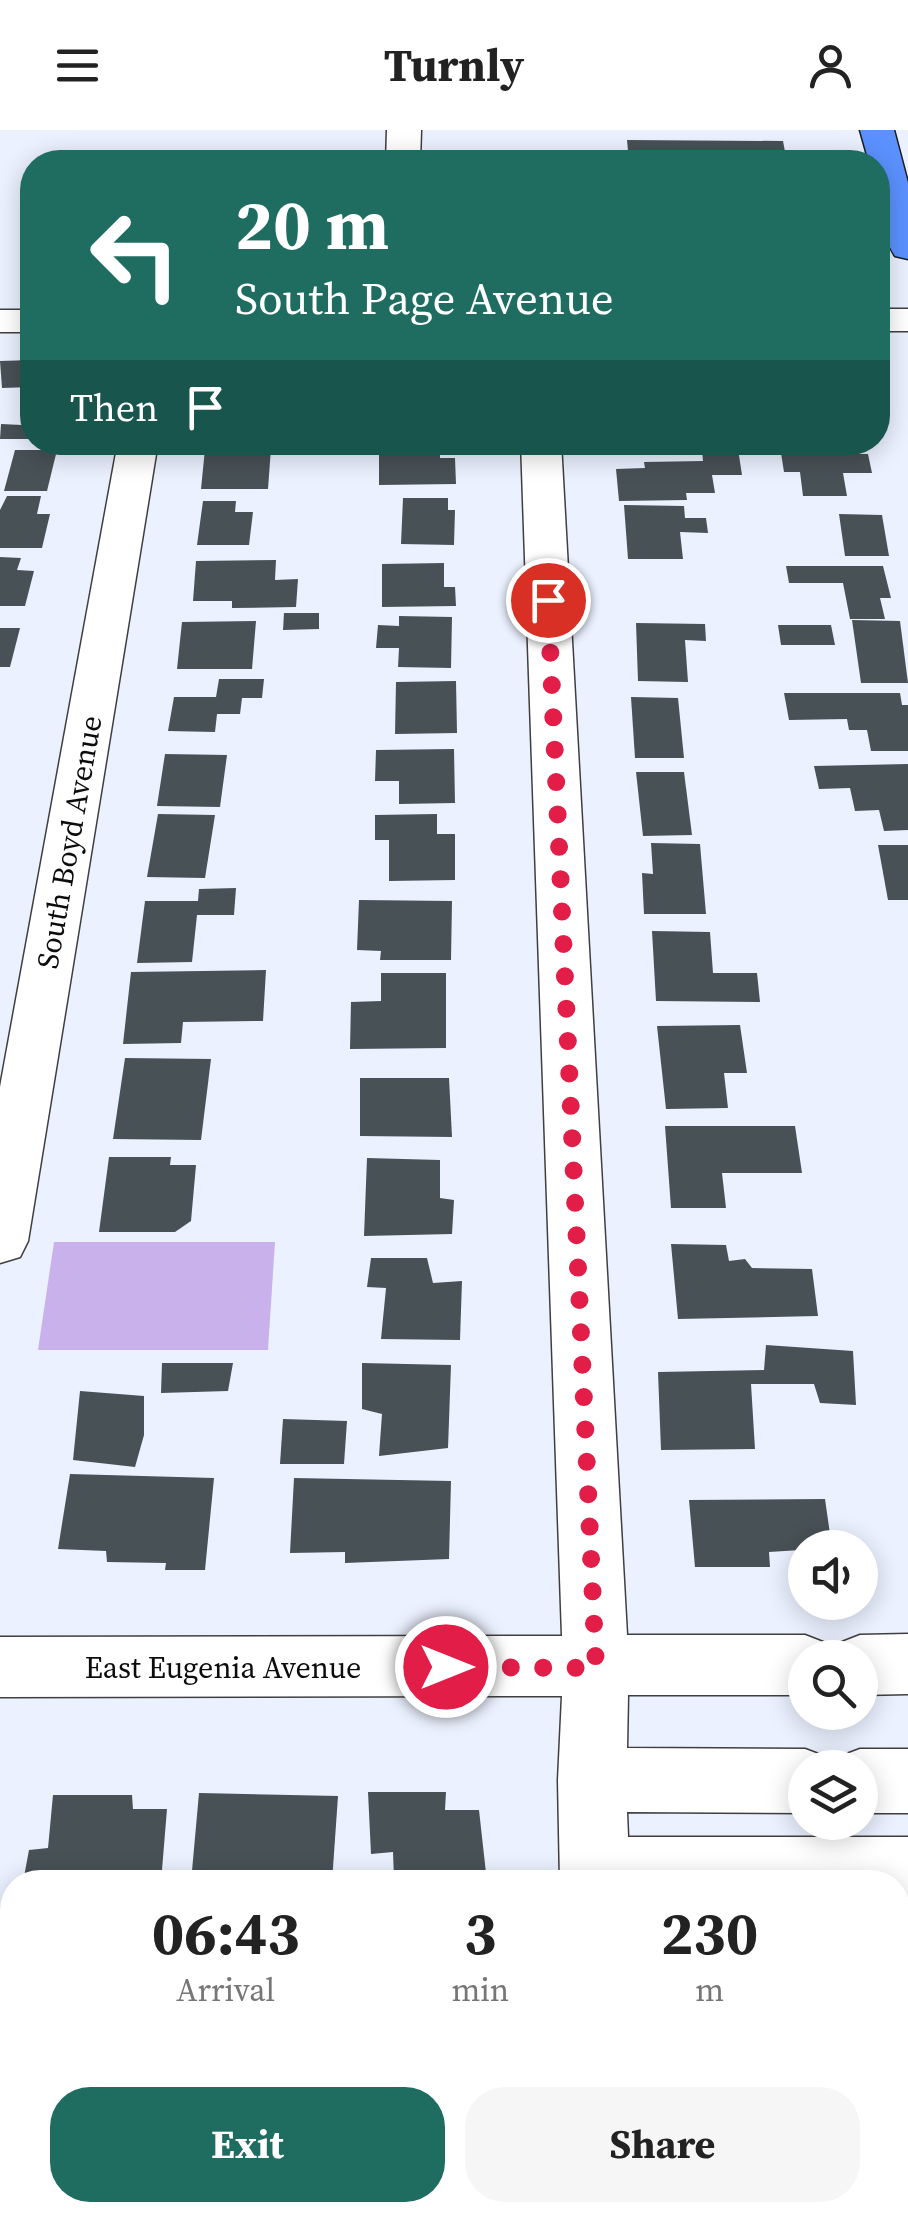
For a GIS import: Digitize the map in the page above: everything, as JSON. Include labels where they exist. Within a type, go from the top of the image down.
[{"type":"main road","points":[[890,179],[908,248]]},
{"type":"street","name":"South Boyd Avenue","points":[[0,1242],[136,455]]},
{"type":"street","points":[[542,455],[596,1668],[594,1870]]},
{"type":"street","points":[[878,1665],[908,1664]]},
{"type":"street","name":"East Eugenia Avenue","points":[[0,1667],[788,1665]]},
{"type":"street","points":[[592,1780],[788,1781]]},
{"type":"street","points":[[878,1781],[908,1781]]},
{"type":"shaded area","points":[[54,1242],[275,1242],[268,1350],[38,1350]]},
{"type":"building","points":[[627,140],[783,141],[785,150],[628,150]]},
{"type":"building","points":[[20,360],[20,387],[2,388],[0,361]]},
{"type":"building","points":[[1,424],[20,425],[20,439],[0,439]]},
{"type":"building","points":[[15,450],[20,450],[20,455],[56,455],[47,491],[4,491]]},
{"type":"building","points":[[204,455],[270,455],[268,489],[201,489]]},
{"type":"building","points":[[379,455],[455,458],[456,484],[379,485]]},
{"type":"building","points":[[702,455],[739,455],[742,475],[712,475],[715,493],[686,493],[687,500],[619,501],[616,469],[645,468],[644,462],[703,461]]},
{"type":"building","points":[[781,455],[868,455],[872,473],[843,473],[847,496],[803,496],[800,472],[784,472]]},
{"type":"building","points":[[7,496],[41,496],[37,514],[50,514],[42,548],[0,548],[0,510]]},
{"type":"building","points":[[403,498],[448,498],[448,510],[455,510],[454,545],[401,544]]},
{"type":"building","points":[[203,501],[236,501],[235,512],[253,512],[249,545],[197,545]]},
{"type":"building","points":[[624,505],[684,506],[685,518],[706,518],[708,533],[680,532],[683,559],[628,559]]},
{"type":"building","points":[[839,514],[882,515],[889,556],[845,556]]},
{"type":"building","points":[[0,557],[21,558],[17,570],[34,571],[25,606],[0,606]]},
{"type":"building","points":[[276,560],[275,580],[298,579],[296,607],[232,608],[232,601],[193,601],[196,561]]},
{"type":"building","points":[[444,563],[444,587],[455,587],[456,606],[382,607],[382,564]]},
{"type":"building","points":[[786,566],[883,566],[891,598],[880,598],[885,619],[850,619],[843,583],[789,583]]},
{"type":"building","points":[[284,613],[319,613],[319,629],[283,630]]},
{"type":"building","points":[[399,616],[452,617],[451,668],[398,667],[399,648],[376,648],[378,625],[399,626]]},
{"type":"building","points":[[852,620],[900,621],[908,683],[861,683]]},
{"type":"building","points":[[256,621],[252,669],[177,669],[182,622]]},
{"type":"building","points":[[636,623],[705,624],[706,641],[685,640],[688,682],[638,681]]},
{"type":"building","points":[[778,625],[831,625],[835,645],[781,645]]},
{"type":"building","points":[[0,628],[20,628],[10,667],[0,667]]},
{"type":"building","points":[[219,679],[264,679],[262,698],[242,698],[240,714],[217,714],[215,732],[168,731],[174,697],[216,697]]},
{"type":"building","points":[[456,681],[457,733],[395,734],[396,682]]},
{"type":"building","points":[[784,693],[900,693],[902,705],[908,705],[908,751],[871,751],[867,730],[849,730],[847,719],[789,720]]},
{"type":"building","points":[[631,697],[678,698],[684,758],[635,758]]},
{"type":"building","points":[[454,749],[455,803],[399,804],[399,781],[375,781],[376,750]]},
{"type":"building","points":[[165,754],[227,755],[220,807],[157,806]]},
{"type":"building","points":[[908,764],[908,830],[884,831],[879,810],[855,811],[850,788],[819,789],[814,766]]},
{"type":"building","points":[[636,772],[684,772],[692,835],[643,836]]},
{"type":"building","points":[[158,814],[215,815],[205,878],[147,877]]},
{"type":"building","points":[[437,814],[437,834],[455,834],[455,880],[389,881],[389,840],[375,840],[375,815]]},
{"type":"building","points":[[651,843],[700,844],[706,914],[644,914],[642,873],[653,874]]},
{"type":"building","points":[[878,845],[908,845],[908,900],[888,900]]},
{"type":"building","points":[[236,888],[234,915],[197,915],[192,962],[137,963],[145,901],[198,901],[199,889]]},
{"type":"building","points":[[359,900],[452,901],[451,960],[380,960],[381,951],[357,950]]},
{"type":"building","points":[[652,931],[710,932],[713,973],[757,973],[760,1002],[656,1001]]},
{"type":"building","points":[[266,970],[263,1021],[183,1022],[181,1043],[123,1044],[131,972]]},
{"type":"building","points":[[381,973],[446,973],[446,1048],[350,1049],[351,1002],[381,1001]]},
{"type":"building","points":[[740,1025],[747,1073],[724,1073],[728,1108],[666,1109],[657,1026]]},
{"type":"building","points":[[125,1058],[211,1059],[201,1140],[113,1139]]},
{"type":"building","points":[[360,1078],[449,1078],[452,1137],[360,1136]]},
{"type":"building","points":[[665,1126],[795,1126],[802,1173],[722,1173],[726,1208],[671,1208]]},
{"type":"building","points":[[109,1157],[171,1157],[170,1165],[196,1165],[191,1221],[175,1232],[99,1232]]},
{"type":"building","points":[[367,1158],[440,1160],[440,1198],[454,1200],[452,1234],[364,1236]]},
{"type":"building","points":[[671,1244],[726,1245],[729,1261],[745,1259],[752,1268],[812,1269],[818,1316],[678,1319]]},
{"type":"building","points":[[371,1258],[427,1258],[433,1283],[462,1281],[460,1340],[381,1339],[386,1288],[367,1287]]},
{"type":"building","points":[[766,1345],[853,1351],[856,1405],[820,1403],[814,1384],[751,1384],[755,1449],[661,1450],[658,1372],[764,1370]]},
{"type":"building","points":[[162,1363],[233,1363],[228,1391],[161,1393]]},
{"type":"building","points":[[362,1363],[451,1365],[448,1448],[379,1456],[382,1414],[362,1409]]},
{"type":"building","points":[[80,1391],[144,1396],[144,1435],[135,1467],[73,1460]]},
{"type":"building","points":[[283,1419],[347,1421],[344,1464],[280,1464]]},
{"type":"building","points":[[70,1474],[214,1478],[205,1570],[165,1570],[166,1563],[107,1562],[106,1551],[58,1549]]},
{"type":"building","points":[[294,1478],[451,1481],[449,1559],[345,1563],[345,1552],[290,1553]]},
{"type":"building","points":[[825,1499],[829,1530],[788,1530],[788,1551],[769,1552],[770,1567],[695,1567],[689,1500]]},
{"type":"building","points":[[368,1792],[446,1792],[445,1810],[479,1810],[486,1870],[394,1870],[393,1852],[371,1854]]},
{"type":"building","points":[[199,1793],[338,1796],[333,1870],[192,1870]]},
{"type":"building","points":[[53,1795],[132,1795],[133,1809],[167,1809],[162,1870],[25,1870],[29,1850],[48,1848]]},
{"type":"route","points":[[446,1667],[596,1668],[548,600]]}]
